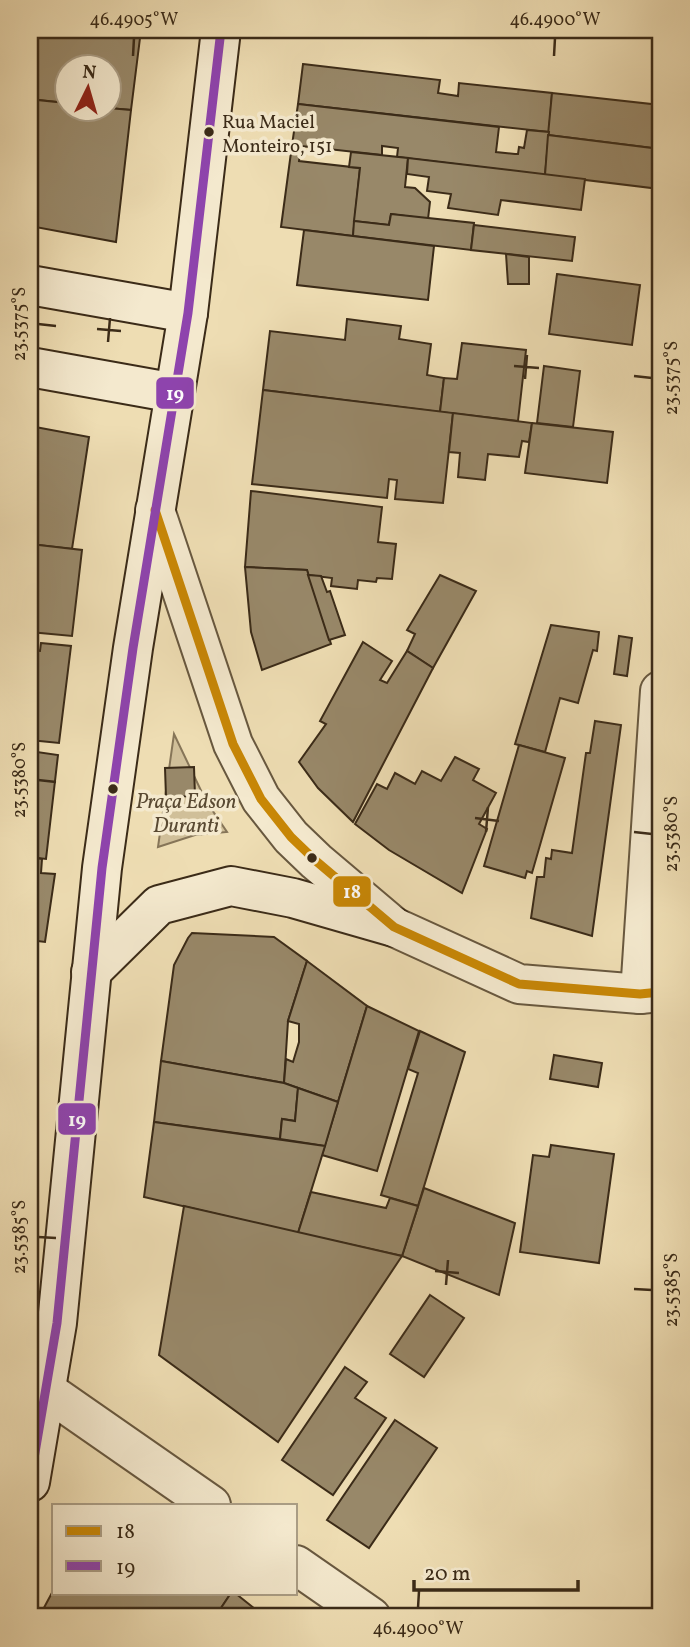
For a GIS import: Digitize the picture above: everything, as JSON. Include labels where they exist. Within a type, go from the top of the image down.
[{"type":"street","points":[[30,1482],[38,1388],[57,1323],[91,972],[111,806],[155,510],[188,313],[221,30]]},
{"type":"street","points":[[30,285],[188,313]]},
{"type":"street","points":[[30,367],[175,393]]},
{"type":"street","points":[[155,510],[233,744],[261,799],[299,845],[349,891],[394,927]]},
{"type":"street","points":[[91,972],[159,905],[231,886],[293,898],[394,927],[519,984],[650,993],[660,691]]},
{"type":"street","points":[[38,1388],[210,1504]]},
{"type":"street","points":[[298,1566],[371,1617]]},
{"type":"green space","name":"Praça Edson Duranti","points":[[174,734],[206,801],[227,832],[195,835],[158,847]]},
{"type":"building","points":[[30,30],[141,30],[131,110],[122,109],[122,52],[52,52],[52,101],[30,99]]},
{"type":"building","points":[[303,64],[440,80],[438,93],[458,96],[459,83],[552,93],[549,132],[298,104]]},
{"type":"building","points":[[552,93],[660,105],[660,149],[548,135]]},
{"type":"building","points":[[30,99],[37,100],[30,138]]},
{"type":"building","points":[[37,100],[52,102],[52,122],[122,122],[122,109],[131,110],[116,242],[30,226],[30,138]]},
{"type":"building","points":[[298,104],[499,127],[496,152],[518,154],[519,147],[524,148],[527,130],[549,132],[545,175],[397,157],[398,148],[382,146],[382,155],[292,145]]},
{"type":"building","points":[[548,135],[660,149],[660,189],[545,175]]},
{"type":"building","points":[[292,145],[301,145],[299,161],[360,168],[353,236],[281,227]]},
{"type":"building","points":[[351,152],[408,158],[405,187],[415,188],[430,202],[428,219],[391,214],[389,225],[354,221],[360,168],[349,167]]},
{"type":"building","points":[[408,158],[585,179],[581,210],[501,200],[498,215],[448,208],[451,194],[427,191],[429,177],[407,174]]},
{"type":"building","points":[[391,214],[474,223],[471,250],[353,236],[354,221],[389,225]]},
{"type":"building","points":[[474,225],[575,237],[572,261],[471,250]]},
{"type":"building","points":[[304,230],[434,246],[428,300],[297,285]]},
{"type":"building","points":[[506,254],[529,257],[529,284],[508,284]]},
{"type":"building","points":[[557,274],[640,285],[632,345],[549,334]]},
{"type":"building","points":[[347,319],[401,326],[399,339],[431,344],[427,375],[444,378],[440,412],[263,390],[270,331],[345,340]]},
{"type":"building","points":[[462,343],[526,350],[518,421],[440,412],[444,378],[457,379]]},
{"type":"building","points":[[544,366],[580,371],[573,427],[537,423]]},
{"type":"building","points":[[263,390],[453,413],[443,503],[395,499],[397,480],[389,479],[387,498],[252,484]]},
{"type":"building","points":[[453,413],[532,423],[529,442],[522,441],[519,457],[488,454],[485,480],[458,477],[460,453],[449,452]]},
{"type":"building","points":[[532,423],[613,432],[607,483],[525,473]]},
{"type":"building","points":[[30,426],[89,437],[72,549],[30,544]]},
{"type":"building","points":[[251,491],[382,507],[378,542],[396,544],[392,579],[377,578],[376,582],[358,580],[357,589],[331,586],[332,578],[308,575],[307,570],[245,567]]},
{"type":"building","points":[[30,544],[82,550],[72,636],[30,632]]},
{"type":"building","points":[[245,567],[307,570],[331,644],[262,670],[251,632]]},
{"type":"building","points":[[308,575],[321,576],[327,592],[330,591],[345,635],[329,640]]},
{"type":"building","points":[[440,575],[476,591],[433,668],[407,651],[415,634],[407,630]]},
{"type":"building","points":[[551,625],[599,632],[597,651],[593,650],[578,703],[560,698],[545,752],[515,744]]},
{"type":"building","points":[[619,636],[632,638],[627,676],[614,674]]},
{"type":"building","points":[[363,642],[392,661],[380,680],[387,683],[407,651],[433,668],[353,822],[318,788],[299,762],[326,724],[320,721]]},
{"type":"building","points":[[41,643],[71,646],[59,743],[30,740],[30,650],[40,651]]},
{"type":"building","points":[[595,721],[621,725],[592,936],[531,918],[537,877],[544,877],[546,858],[551,859],[552,850],[572,853],[586,753],[590,753]]},
{"type":"building","points":[[519,745],[565,758],[532,873],[527,871],[525,878],[484,866]]},
{"type":"building","points":[[30,751],[58,755],[46,859],[30,857]]},
{"type":"building","points":[[455,757],[479,769],[473,780],[496,793],[479,824],[487,829],[462,893],[389,850],[355,824],[377,784],[387,789],[395,773],[415,784],[422,771],[441,781]]},
{"type":"building","points":[[194,767],[195,796],[166,797],[165,768]]},
{"type":"building","points":[[30,857],[42,859],[41,873],[55,874],[45,942],[30,940]]},
{"type":"building","points":[[192,933],[274,937],[307,961],[288,1021],[284,1083],[161,1061],[174,965]]},
{"type":"building","points":[[307,961],[367,1006],[338,1102],[284,1083],[286,1059],[293,1062],[299,1042],[299,1024],[288,1021]]},
{"type":"building","points":[[367,1006],[419,1031],[377,1171],[322,1155]]},
{"type":"building","points":[[420,1031],[465,1052],[418,1206],[381,1195],[418,1073],[408,1069]]},
{"type":"building","points":[[554,1055],[602,1063],[598,1087],[550,1079]]},
{"type":"building","points":[[161,1061],[284,1083],[298,1088],[295,1121],[282,1119],[280,1139],[154,1122]]},
{"type":"building","points":[[298,1088],[338,1102],[325,1146],[280,1139],[282,1119],[295,1121]]},
{"type":"building","points":[[660,1089],[660,1329],[658,1329],[654,1090]]},
{"type":"building","points":[[154,1122],[325,1146],[298,1233],[144,1197]]},
{"type":"building","points":[[551,1145],[614,1154],[599,1263],[520,1252],[533,1155],[549,1157]]},
{"type":"building","points":[[424,1188],[515,1223],[499,1295],[402,1256]]},
{"type":"building","points":[[311,1192],[386,1208],[390,1198],[418,1206],[402,1256],[298,1233]]},
{"type":"building","points":[[184,1206],[402,1256],[278,1442],[159,1355]]},
{"type":"building","points":[[430,1295],[464,1318],[424,1377],[390,1354]]},
{"type":"building","points":[[345,1367],[367,1382],[355,1398],[386,1418],[333,1495],[282,1460]]},
{"type":"building","points":[[395,1420],[437,1448],[369,1548],[327,1520]]},
{"type":"building","points":[[52,1593],[230,1594],[215,1617],[39,1617]]},
{"type":"building","points":[[230,1594],[236,1594],[265,1617],[215,1617]]},
{"type":"transit line","name":"19","points":[[30,1482],[57,1323],[102,868],[133,648],[188,313],[221,30]]},
{"type":"transit line","name":"18","points":[[155,510],[233,744],[261,799],[291,837],[316,861],[394,927],[519,984],[640,994],[660,992]]},
{"type":"place","name":"Rua Maciel Monteiro, 151","points":[[209,132]]}]
